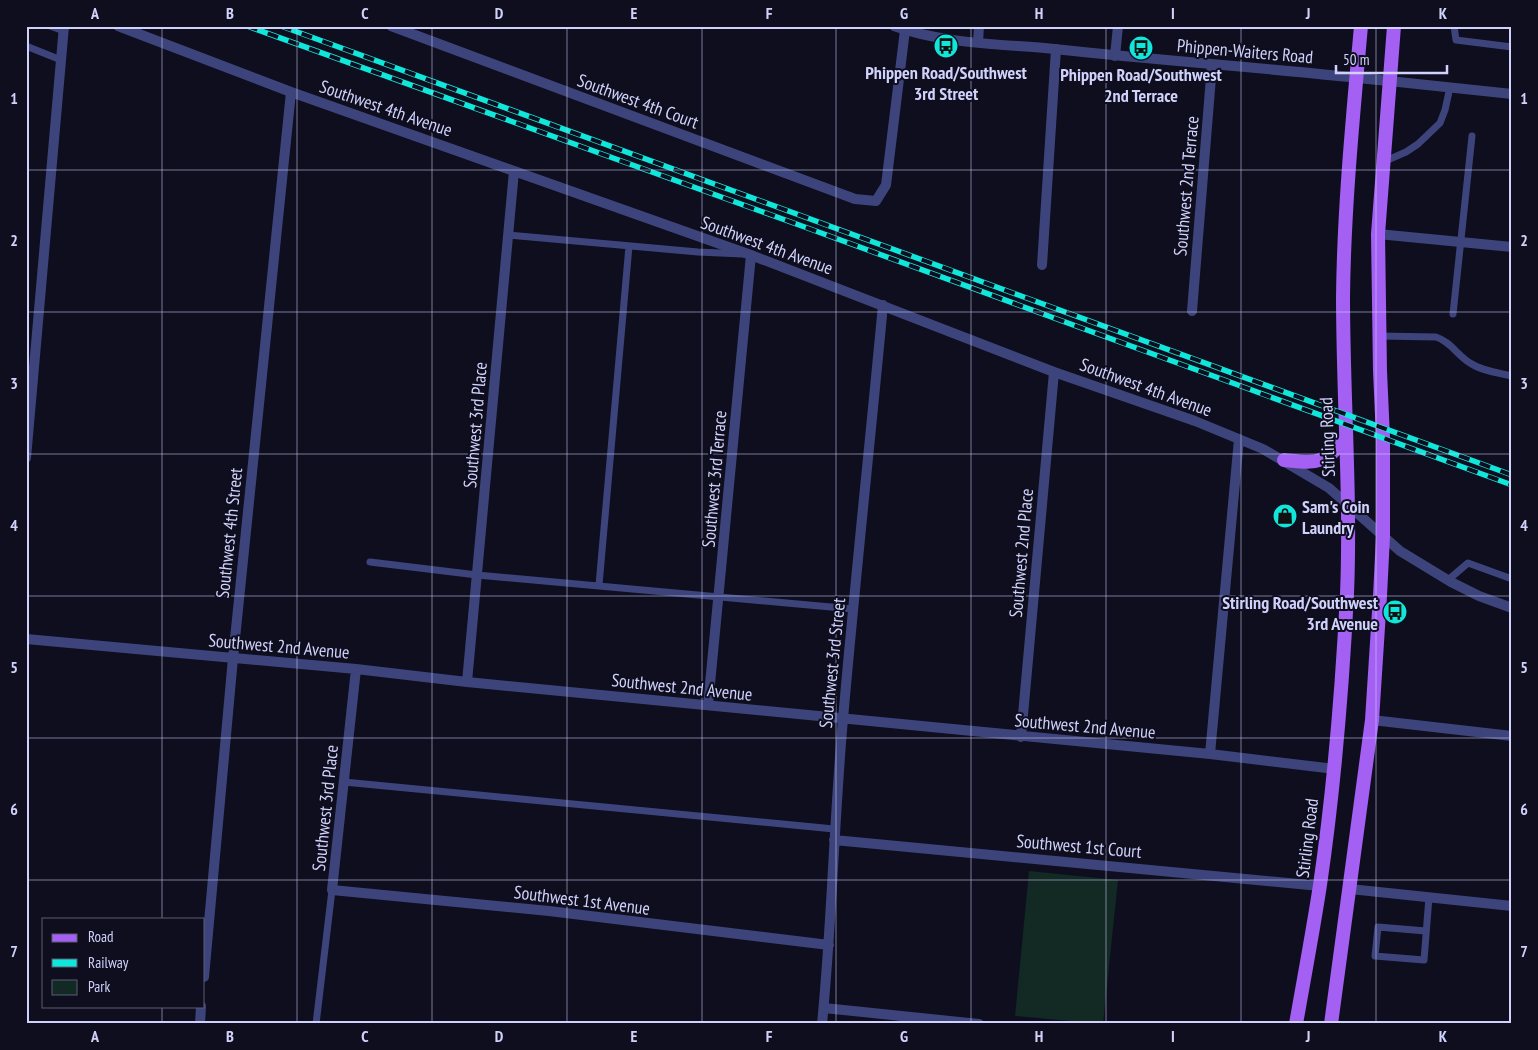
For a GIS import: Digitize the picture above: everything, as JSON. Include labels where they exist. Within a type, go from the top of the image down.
[{"type":"main road","name":"Stirling Road","points":[[1296,1024],[1320,886],[1335,769],[1346,604],[1349,506],[1344,293],[1348,193],[1361,26]]},
{"type":"main road","points":[[1331,1024],[1372,720],[1383,536],[1383,438],[1378,234],[1394,26]]},
{"type":"main road","points":[[1284,460],[1319,461],[1326,458],[1346,437]]},
{"type":"street","name":"Southwest 4th Avenue","points":[[118,26],[291,92],[751,255],[1054,372],[1195,421],[1263,449],[1329,488],[1400,551],[1479,596],[1512,608]]},
{"type":"street","name":"Southwest 4th Court","points":[[391,26],[855,198],[876,201],[886,185],[905,30]]},
{"type":"street","name":"Phippen-Waiters Road","points":[[894,26],[941,38],[1115,56],[1389,80]]},
{"type":"street","points":[[978,42],[979,26]]},
{"type":"street","points":[[1115,56],[1118,26]]},
{"type":"street","points":[[26,458],[64,29]]},
{"type":"street","points":[[1042,264],[1056,50]]},
{"type":"street","name":"Southwest 2nd Terrace","points":[[1192,311],[1212,65]]},
{"type":"street","points":[[1389,80],[1512,94]]},
{"type":"street","name":"Southwest 4th Street","points":[[205,966],[233,658],[291,92]]},
{"type":"street","name":"Southwest 3rd Place","points":[[467,682],[514,171]]},
{"type":"street","points":[[1378,234],[1512,247]]},
{"type":"street","name":"Southwest 3rd Terrace","points":[[708,705],[751,255]]},
{"type":"street","name":"Southwest 3rd Street","points":[[822,1024],[829,945],[834,829],[842,719],[883,305]]},
{"type":"street","name":"Southwest 2nd Place","points":[[1021,737],[1054,372]]},
{"type":"street","points":[[1210,754],[1239,439]]},
{"type":"street","name":"Southwest 2nd Avenue","points":[[26,639],[356,669],[467,682],[1210,754],[1335,769]]},
{"type":"street","name":"Southwest 3rd Place","points":[[332,890],[356,669]]},
{"type":"street","points":[[1372,720],[1512,736]]},
{"type":"street","name":"Southwest 1st Court","points":[[834,840],[1320,886]]},
{"type":"street","points":[[1350,889],[1512,906]]},
{"type":"street","name":"Southwest 1st Avenue","points":[[332,890],[549,911],[829,945]]},
{"type":"street","points":[[200,1024],[201,1008]]},
{"type":"street","points":[[824,1008],[928,1021],[979,1024]]},
{"type":"lane","points":[[50,26],[64,29]]},
{"type":"lane","points":[[1454,26],[1456,40],[1512,47]]},
{"type":"lane","points":[[26,46],[61,60]]},
{"type":"lane","points":[[1383,162],[1406,152],[1418,144],[1440,123],[1446,110],[1450,87]]},
{"type":"lane","points":[[1452,314],[1472,136]]},
{"type":"lane","points":[[508,234],[629,246],[751,255]]},
{"type":"lane","points":[[599,585],[629,246]]},
{"type":"lane","points":[[1379,336],[1436,337],[1444,339],[1471,364],[1512,376]]},
{"type":"lane","points":[[370,562],[477,575],[854,609]]},
{"type":"lane","points":[[1448,580],[1468,563],[1512,579]]},
{"type":"lane","points":[[344,782],[834,829]]},
{"type":"lane","points":[[316,1024],[332,890]]},
{"type":"lane","points":[[1426,931],[1378,927],[1375,956],[1424,960],[1429,897]]},
{"type":"green space","points":[[1029,871],[1118,880],[1103,1024],[1015,1016]]},
{"type":"railway","points":[[247,26],[1512,485]]},
{"type":"railway","points":[[281,26],[1512,475]]},
{"type":"place","name":"Phippen Road/Southwest 3rd Street","points":[[946,46]]},
{"type":"place","name":"Phippen Road/Southwest 2nd Terrace","points":[[1141,48]]},
{"type":"place","name":"Sam's Coin Laundry","points":[[1285,516]]},
{"type":"place","name":"Stirling Road/Southwest 3rd Avenue","points":[[1395,612]]}]
